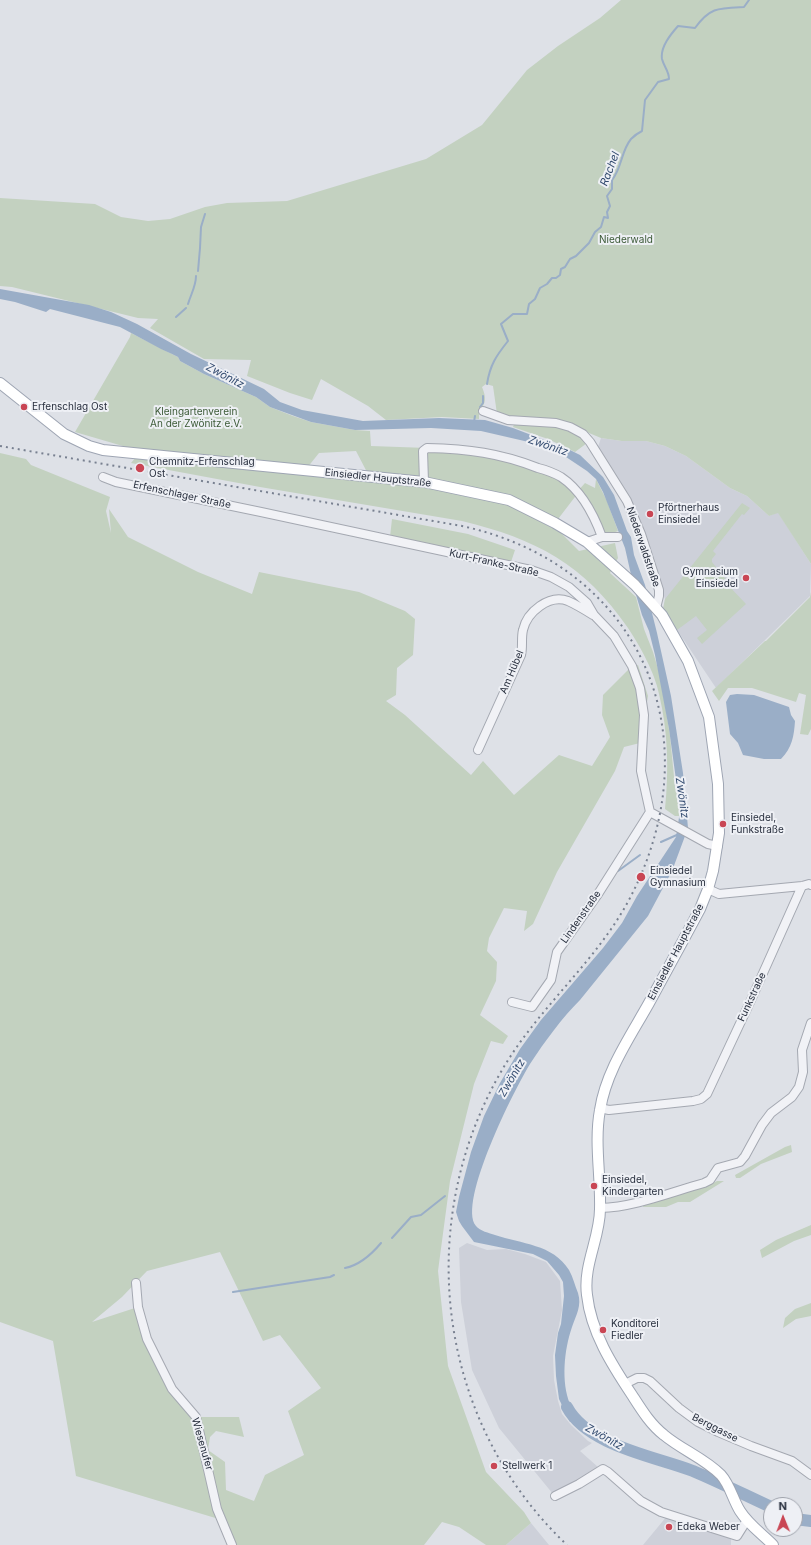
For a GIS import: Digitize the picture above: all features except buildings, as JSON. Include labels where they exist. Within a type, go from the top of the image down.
[{"type":"main road","name":"Einsiedler Hauptstraße","points":[[0,383],[64,434],[89,446],[103,450],[424,482],[509,500],[555,523],[588,542],[623,572],[656,608],[688,661],[709,717],[718,784],[718,846],[708,888],[700,909],[610,1075],[603,1094],[598,1121],[600,1208],[597,1233],[588,1263],[587,1294],[592,1323],[607,1356],[648,1419],[663,1434],[683,1449],[705,1462],[723,1477],[739,1510],[747,1520],[773,1545]]},
{"type":"street","name":"Niederwaldstraße","points":[[484,411],[508,420],[556,423],[570,427],[583,434],[590,442],[627,501],[641,534],[659,590],[656,608]]},
{"type":"street","points":[[424,482],[423,451],[427,448],[482,451],[523,462],[554,473],[567,482],[583,499],[595,518],[602,537]]},
{"type":"street","name":"Erfenschlager Straße","points":[[103,477],[116,482],[261,512]]},
{"type":"street","name":"Kurt-Franke-Straße","points":[[261,512],[532,570],[551,577],[569,587],[587,603],[594,615],[614,636],[632,666],[640,688],[644,715],[641,771],[650,812]]},
{"type":"street","points":[[588,542],[602,537],[618,537]]},
{"type":"street","name":"Am Hübel","points":[[478,750],[521,655],[524,628],[532,614],[546,602],[567,600],[594,615]]},
{"type":"street","points":[[650,812],[708,844],[718,846]]},
{"type":"street","name":"Lindenstraße","points":[[512,1002],[532,1007],[551,980],[557,952],[598,894],[650,812]]},
{"type":"street","points":[[708,888],[719,894],[811,885]]},
{"type":"street","name":"Funkstraße","points":[[600,1108],[609,1110],[693,1101],[701,1099],[707,1094],[802,886]]},
{"type":"street","points":[[600,1208],[628,1204],[704,1183],[710,1180],[718,1168],[740,1162],[745,1156],[762,1124],[771,1113],[792,1098],[799,1087],[803,1072],[802,1050],[811,1023]]},
{"type":"street","name":"Wiesenufer","points":[[136,1283],[141,1323],[147,1339],[172,1389],[196,1417],[217,1509],[232,1545]]},
{"type":"street","name":"Berggasse","points":[[625,1384],[636,1378],[644,1378],[650,1381],[679,1408],[698,1422],[751,1446],[792,1461],[811,1475]]},
{"type":"street","points":[[555,1496],[579,1484],[603,1469],[641,1501],[661,1512],[737,1536]]},
{"type":"street","points":[[734,1545],[737,1536],[747,1520]]},
{"type":"shaded area","points":[[601,438],[622,441],[646,441],[665,446],[686,456],[730,488],[747,496],[769,516],[778,512],[811,564],[810,596],[716,688],[663,609],[665,599],[643,530],[628,497],[598,447]]},
{"type":"shaded area","points":[[467,1243],[487,1250],[506,1249],[546,1262],[560,1281],[562,1310],[553,1356],[554,1380],[558,1401],[562,1414],[571,1425],[592,1443],[580,1451],[598,1467],[564,1489],[553,1494],[499,1428],[472,1370],[461,1302],[459,1248]]},
{"type":"shaded area","points":[[667,1516],[731,1537],[731,1545],[643,1545]]},
{"type":"shaded area","points":[[531,1523],[549,1545],[506,1545]]},
{"type":"green space","name":"Niederwald","points":[[621,0],[811,0],[811,564],[778,513],[769,516],[747,496],[730,488],[686,456],[665,446],[646,441],[622,441],[601,438],[577,428],[497,414],[493,386],[486,384],[482,387],[485,403],[479,411],[479,419],[442,417],[386,420],[368,406],[321,379],[312,400],[247,376],[251,360],[204,359],[150,328],[158,319],[138,318],[12,287],[0,286],[0,198],[95,204],[121,217],[148,221],[170,219],[205,207],[227,203],[287,201],[426,159],[482,125],[527,70],[558,46],[600,18]]},
{"type":"green space","name":"Kleingartenverein An der Zwönitz e.V.","points":[[131,333],[178,357],[180,361],[204,374],[256,397],[270,407],[311,422],[355,430],[370,431],[371,446],[456,449],[554,473],[577,492],[585,483],[595,488],[596,479],[607,501],[618,531],[602,537],[578,493],[555,523],[509,500],[369,476],[356,451],[319,453],[303,473],[424,487],[507,504],[560,532],[579,551],[615,543],[618,558],[610,573],[636,597],[644,629],[659,672],[670,736],[675,787],[682,816],[675,816],[665,809],[667,780],[666,736],[659,694],[651,669],[628,628],[594,587],[576,571],[556,557],[513,536],[462,521],[260,487],[131,463],[136,457],[133,449],[75,432]]},
{"type":"green space","points":[[515,422],[558,426],[578,433],[587,443],[575,452],[548,439],[513,427]]},
{"type":"green space","points":[[0,453],[26,459],[31,465],[110,497],[106,511],[111,533],[109,509],[128,537],[198,572],[252,594],[259,572],[359,592],[405,611],[415,619],[413,655],[397,668],[396,695],[386,701],[405,715],[471,775],[483,761],[514,795],[559,755],[592,766],[610,737],[602,715],[603,695],[630,668],[638,665],[648,696],[640,743],[624,747],[615,771],[557,872],[533,924],[524,931],[527,911],[504,908],[489,938],[487,951],[497,962],[496,981],[480,1015],[508,1036],[503,1044],[491,1041],[474,1084],[450,1181],[438,1271],[448,1366],[486,1472],[524,1512],[531,1523],[506,1545],[486,1545],[459,1527],[442,1522],[424,1545],[232,1545],[222,1520],[76,1476],[53,1341],[0,1322]],"holes":[[[220,1252],[263,1341],[280,1335],[321,1388],[288,1411],[304,1455],[265,1475],[254,1501],[226,1490],[225,1462],[208,1450],[210,1437],[216,1431],[244,1437],[239,1417],[196,1417],[172,1389],[138,1307],[92,1322],[122,1297],[147,1271]]]},
{"type":"green space","points":[[742,503],[750,508],[744,515],[742,514],[713,551],[716,554],[712,559],[712,562],[727,581],[726,583],[746,604],[702,644],[697,638],[707,630],[696,616],[677,630],[663,609],[665,599]]},
{"type":"green space","points":[[392,519],[468,534],[515,550],[511,562],[390,537]]},
{"type":"green space","points":[[811,592],[811,729],[808,735],[800,734],[806,695],[799,693],[796,702],[752,688],[728,688],[719,701],[712,691],[766,641],[810,597]]},
{"type":"green space","points":[[791,1145],[792,1152],[761,1164],[740,1178],[736,1178],[735,1175]]},
{"type":"green space","points":[[717,1181],[724,1181],[690,1202],[678,1202],[666,1207],[643,1207],[644,1203],[707,1186]]},
{"type":"green space","points":[[811,1225],[811,1235],[794,1241],[762,1258],[760,1250],[776,1240]]},
{"type":"green space","points":[[811,1303],[811,1316],[796,1319],[783,1328],[785,1318],[795,1309]]},
{"type":"water","points":[[0,289],[89,305],[111,312],[137,324],[191,354],[264,389],[280,402],[302,410],[363,421],[439,418],[485,420],[513,428],[580,455],[603,477],[614,495],[627,531],[631,537],[634,555],[645,585],[671,696],[683,773],[688,828],[672,871],[648,916],[554,1030],[530,1064],[501,1120],[490,1145],[474,1194],[472,1213],[476,1226],[485,1232],[536,1246],[545,1250],[562,1261],[569,1270],[579,1298],[578,1310],[569,1336],[565,1356],[565,1386],[571,1406],[578,1417],[570,1422],[559,1399],[556,1376],[555,1355],[558,1333],[561,1324],[564,1296],[563,1282],[547,1261],[533,1254],[474,1242],[459,1221],[456,1212],[471,1152],[484,1116],[500,1083],[520,1049],[541,1020],[603,948],[622,923],[637,896],[676,837],[680,811],[669,729],[655,655],[649,631],[642,615],[634,588],[625,548],[603,492],[596,479],[587,471],[563,455],[533,443],[481,431],[431,428],[355,430],[311,422],[270,407],[256,397],[204,374],[180,361],[178,357],[120,327],[50,309],[46,312],[0,299]]},
{"type":"water","points":[[730,695],[754,695],[789,707],[791,715],[795,721],[794,732],[788,751],[781,759],[764,759],[743,755],[738,743],[730,734],[726,702]]},
{"type":"waterway","name":"Rachel","points":[[487,384],[494,361],[508,341],[501,324],[513,314],[527,314],[529,304],[535,299],[540,288],[547,284],[552,278],[556,278],[560,275],[561,269],[565,267],[570,259],[576,256],[589,243],[595,232],[601,227],[604,217],[608,218],[607,212],[610,206],[607,196],[612,189],[612,180],[618,170],[628,144],[632,138],[642,131],[645,100],[658,82],[669,79],[662,59],[664,45],[669,37],[678,26],[695,28],[700,21],[711,12],[721,9],[744,7],[749,0]]},
{"type":"waterway","points":[[198,271],[201,227],[205,214]]},
{"type":"waterway","points":[[188,304],[196,276]]},
{"type":"waterway","points":[[176,317],[186,308]]},
{"type":"waterway","name":"Rachel","points":[[480,407],[483,403],[483,396]]},
{"type":"waterway","name":"Rachel","points":[[474,422],[475,416]]},
{"type":"waterway","points":[[661,842],[679,834]]},
{"type":"waterway","points":[[618,871],[640,855]]},
{"type":"waterway","points":[[392,1238],[411,1217],[421,1215],[445,1196]]},
{"type":"waterway","points":[[345,1268],[356,1265],[365,1259],[381,1243]]},
{"type":"waterway","points":[[233,1292],[330,1277],[334,1275]]},
{"type":"waterway","name":"Zwönitz","points":[[567,1407],[577,1420],[590,1431],[606,1440],[623,1448],[693,1471],[763,1503]]},
{"type":"waterway","name":"Zwönitz","points":[[803,1520],[811,1521]]},
{"type":"railway","points":[[0,446],[462,526],[524,546],[575,577],[615,617],[644,665],[661,718],[665,774],[655,834],[632,894],[619,917],[588,960],[536,1022],[505,1065],[476,1125],[457,1187],[449,1252],[452,1316],[465,1379],[489,1439],[523,1495],[567,1545]]},
{"type":"place","name":"Erfenschlag Ost","points":[[24,407]]},
{"type":"place","name":"Chemnitz-Erfenschlag Ost","points":[[140,468]]},
{"type":"place","name":"Pförtnerhaus Einsiedel","points":[[650,514]]},
{"type":"place","name":"Gymnasium Einsiedel","points":[[746,578]]},
{"type":"place","name":"Einsiedel, Funkstraße","points":[[723,824]]},
{"type":"place","name":"Einsiedel Gymnasium","points":[[641,877]]},
{"type":"place","name":"Einsiedel, Kindergarten","points":[[594,1186]]},
{"type":"place","name":"Konditorei Fiedler","points":[[603,1330]]},
{"type":"place","name":"Stellwerk 1","points":[[494,1466]]},
{"type":"place","name":"Edeka Weber","points":[[669,1527]]}]
